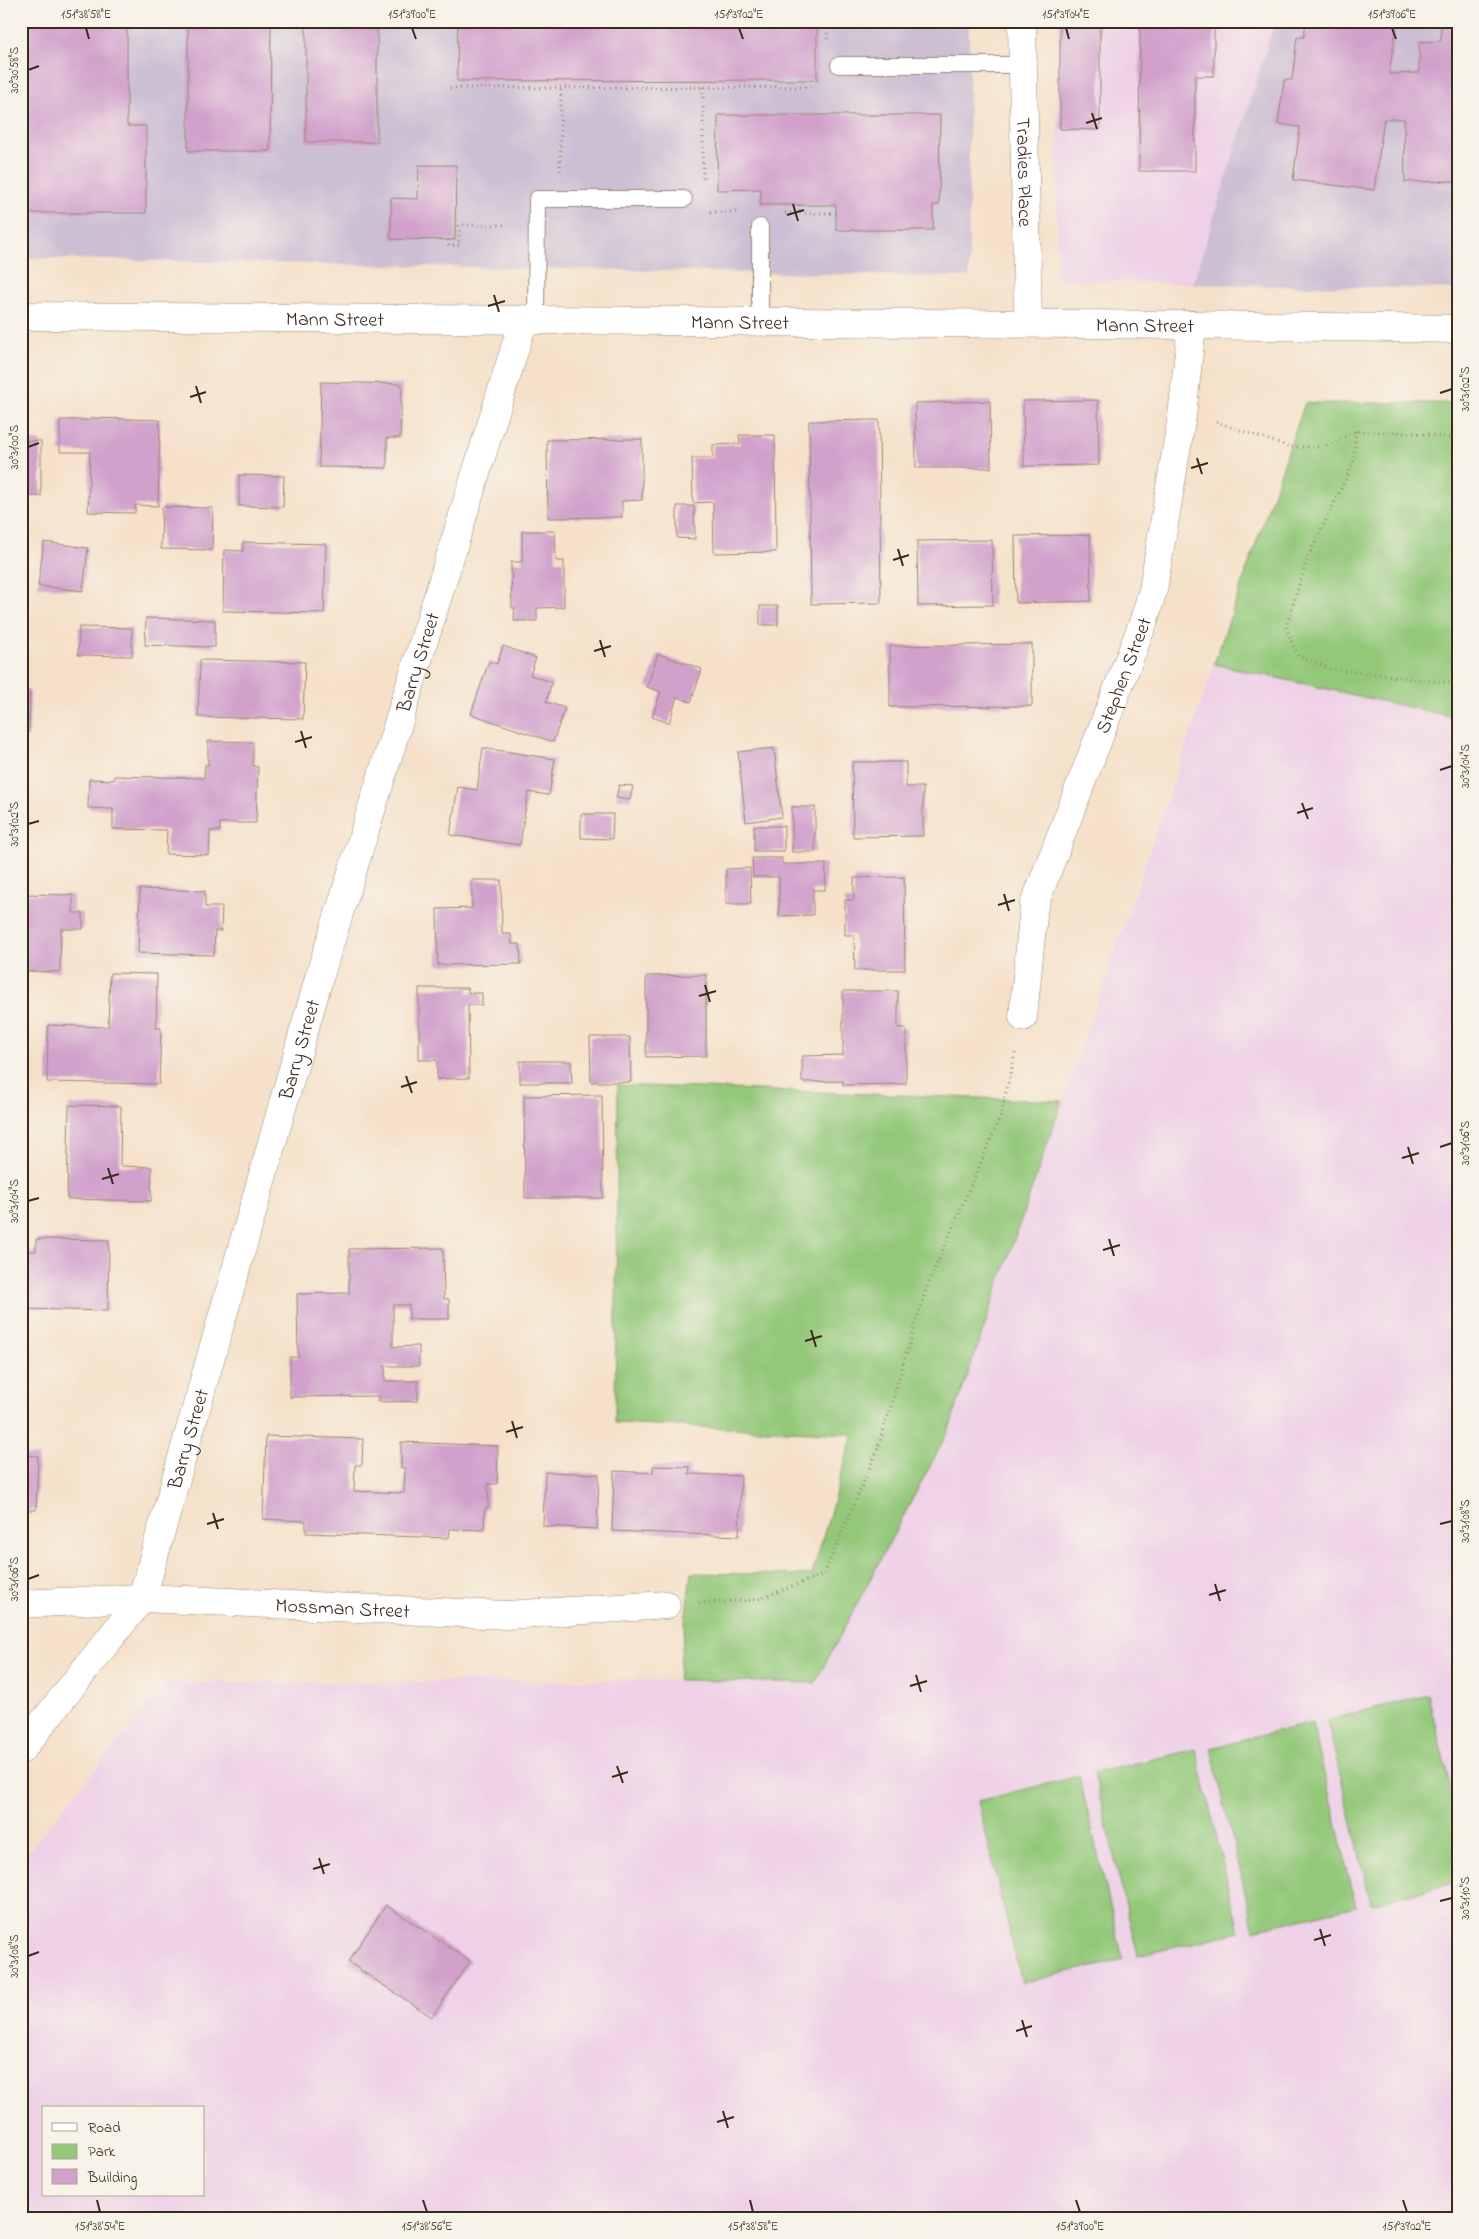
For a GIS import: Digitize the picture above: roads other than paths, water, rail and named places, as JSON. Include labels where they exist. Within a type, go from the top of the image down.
[{"type":"street","name":"Tradies Place","points":[[1022,21],[1028,323]]},
{"type":"street","name":"Mann Street","points":[[21,316],[1028,323],[1458,329]]},
{"type":"street","name":"Barry Street","points":[[21,1750],[142,1598],[319,978],[530,319]]},
{"type":"street","name":"Stephen Street","points":[[1023,1017],[1034,905],[1143,623],[1153,590],[1182,416],[1192,325]]},
{"type":"street","name":"Mossman Street","points":[[21,1604],[142,1598],[506,1615],[666,1605]]},
{"type":"lane","points":[[839,65],[1023,65]]},
{"type":"lane","points":[[530,319],[537,199],[684,199]]},
{"type":"lane","points":[[760,227],[760,321]]}]
